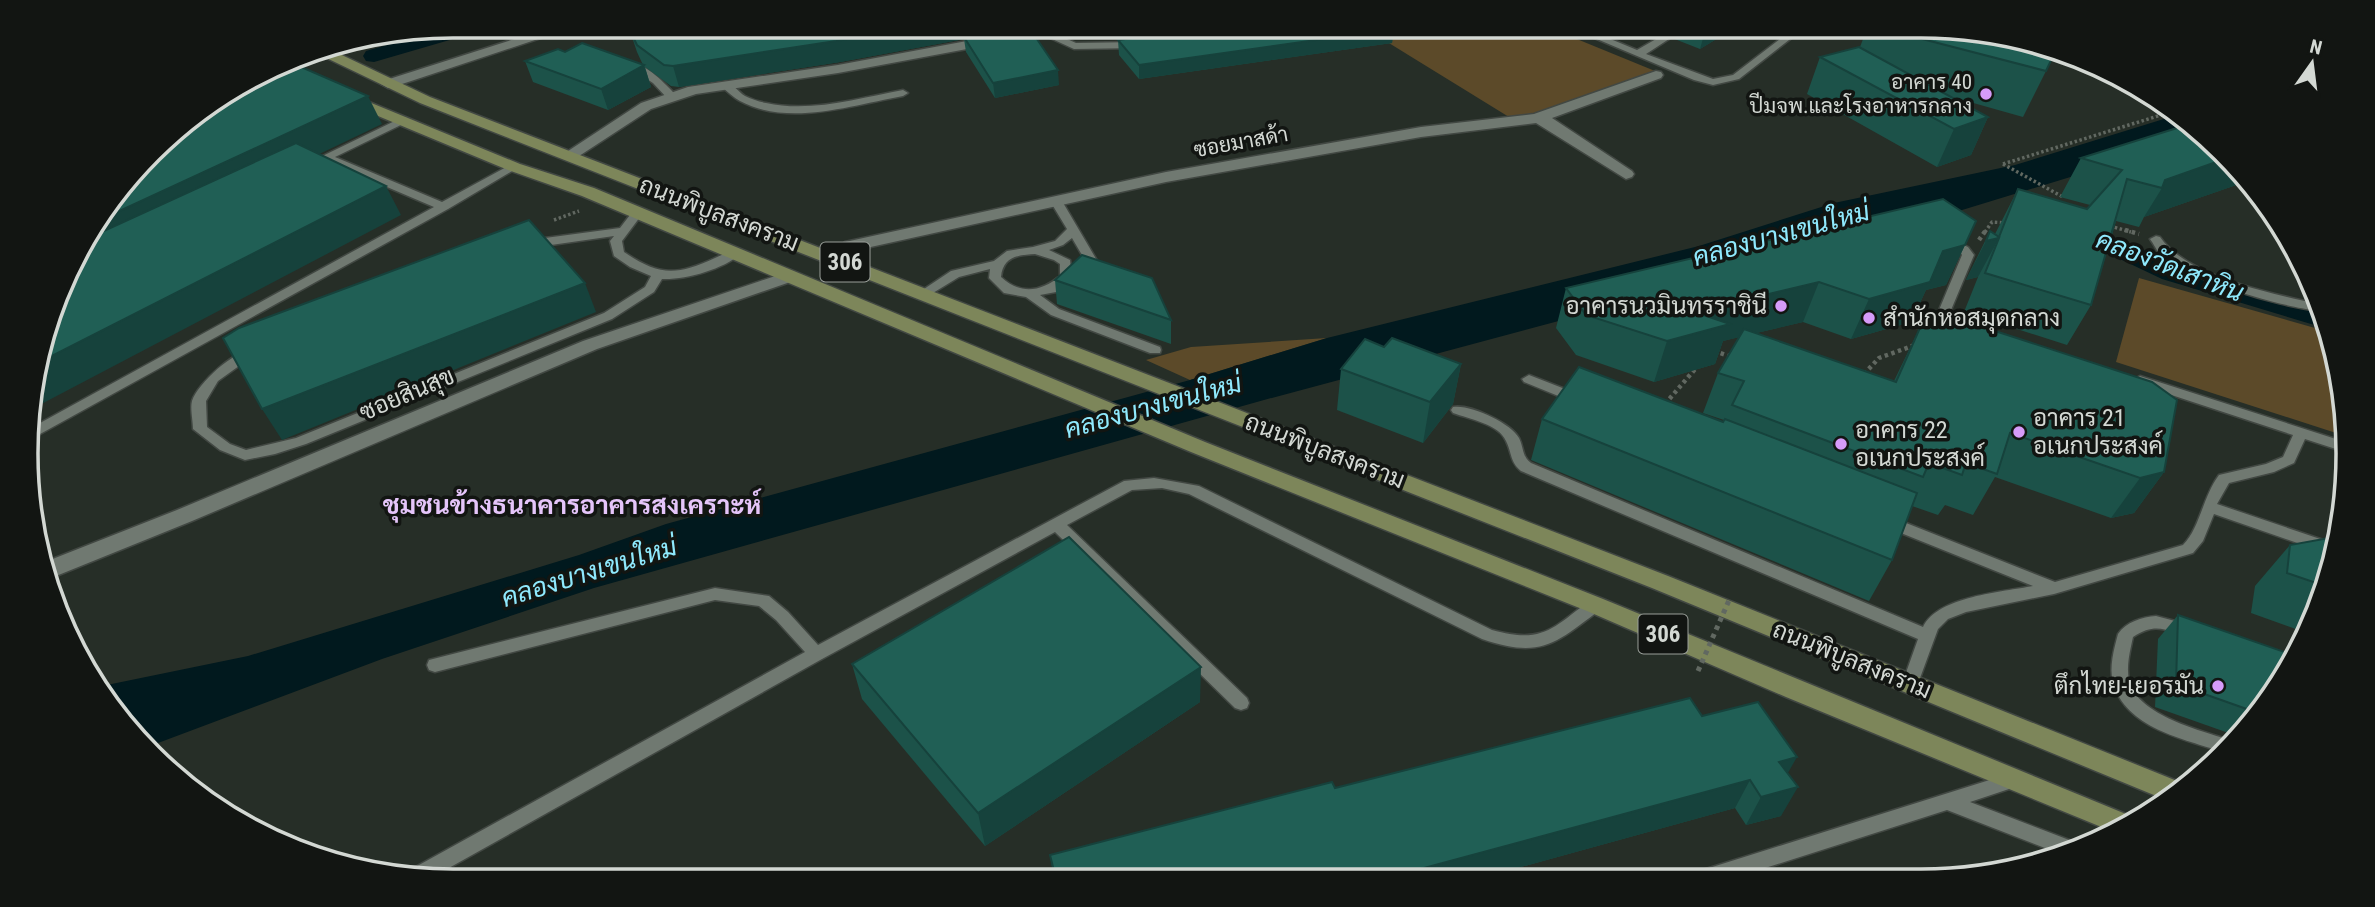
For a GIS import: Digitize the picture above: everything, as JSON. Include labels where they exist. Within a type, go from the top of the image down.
[{"type":"main road","name":"ถนนพิบูลสงคราม","points":[[333,57],[425,100],[1661,582],[2167,788]]},
{"type":"main road","name":"ถนนพิบูลสงคราม","points":[[331,92],[736,253],[1198,447],[1595,605],[2115,820]]},
{"type":"main road","points":[[425,100],[419,107],[423,110],[516,148],[519,152],[514,167]]},
{"type":"main road","points":[[570,155],[561,163],[561,168],[586,184],[596,196]]},
{"type":"street","points":[[388,84],[532,38]]},
{"type":"street","points":[[570,155],[646,106],[693,90],[838,69],[996,38]]},
{"type":"street","name":"ซอยมาสด้า","points":[[834,258],[852,246],[1166,177],[1407,134],[1537,118],[1656,75]]},
{"type":"street","points":[[1537,118],[1547,121],[1626,174]]},
{"type":"street","name":"ซอยสินสุข","points":[[55,567],[192,515],[594,343],[750,292],[790,276]]},
{"type":"lane","points":[[1059,38],[1074,46],[1153,43]]},
{"type":"lane","points":[[1599,38],[1697,78],[1725,81],[1736,77],[1786,38]]},
{"type":"lane","points":[[1638,54],[1664,38]]},
{"type":"lane","points":[[620,58],[656,81],[672,97]]},
{"type":"lane","points":[[726,85],[734,95],[751,104],[803,110],[903,93]]},
{"type":"lane","points":[[303,168],[403,120]]},
{"type":"lane","points":[[327,156],[444,207]]},
{"type":"lane","points":[[39,430],[514,167]]},
{"type":"lane","points":[[997,264],[995,278],[1000,285],[1018,293],[1030,294],[1052,289],[1073,271],[1103,274],[1072,231],[1056,201]]},
{"type":"lane","points":[[637,213],[616,242],[618,253],[639,270],[669,278],[736,253]]},
{"type":"lane","points":[[517,246],[624,230]]},
{"type":"lane","points":[[924,293],[955,274],[997,264],[1015,253],[1059,243],[1072,231]]},
{"type":"lane","points":[[1931,236],[1965,249],[1968,255],[1945,307],[1947,314],[1978,327]]},
{"type":"lane","points":[[2156,239],[2158,248],[2187,267],[2255,291],[2309,306]]},
{"type":"lane","points":[[1037,250],[1060,257],[1066,263],[1066,277]]},
{"type":"lane","points":[[260,348],[213,378],[199,401],[200,429],[225,447],[245,455],[301,441],[608,316],[650,289],[658,275]]},
{"type":"lane","points":[[1030,294],[1055,312],[1155,350]]},
{"type":"lane","points":[[2120,373],[2336,444]]},
{"type":"lane","points":[[1529,379],[1588,403]]},
{"type":"lane","points":[[1458,410],[1508,432],[1514,442],[1517,460],[1526,467],[1928,636]]},
{"type":"lane","points":[[1910,684],[1931,626],[1942,615],[1964,606],[2054,588],[2188,549],[2196,541],[2215,491],[2224,479],[2289,460],[2301,433]]},
{"type":"lane","points":[[432,868],[816,654],[1129,485],[1170,482],[1194,490],[1488,635],[1513,643],[1538,644],[1595,605]]},
{"type":"lane","points":[[2209,507],[2326,547]]},
{"type":"lane","points":[[1876,517],[2054,588]]},
{"type":"lane","points":[[1057,525],[1241,703]]},
{"type":"lane","points":[[435,665],[715,594],[763,600],[782,615],[816,654]]},
{"type":"lane","points":[[2204,636],[2168,623],[2152,621],[2139,624],[2126,634],[2120,660],[2121,683],[2126,697],[2139,711],[2219,743]]},
{"type":"lane","points":[[1735,869],[2015,780]]},
{"type":"lane","points":[[1948,802],[2059,844]]},
{"type":"path","points":[[2054,202],[2063,197],[2003,164],[2161,115]]},
{"type":"path","points":[[550,222],[596,196]]},
{"type":"path","points":[[1968,255],[1992,222],[2014,224]]},
{"type":"path","points":[[2106,225],[2156,239]]},
{"type":"path","points":[[1863,375],[1879,358],[1926,341],[1947,314]]},
{"type":"path","points":[[1711,350],[1735,358]]},
{"type":"path","points":[[1663,407],[1703,360]]},
{"type":"path","points":[[1698,671],[1731,598]]},
{"type":"shaded area","points":[[1381,38],[1574,38],[1655,71],[1536,114],[1509,117]]},
{"type":"shaded area","points":[[2139,278],[2317,328],[2329,373],[2336,433],[2116,362]]},
{"type":"shaded area","points":[[1327,338],[1190,380],[1146,360],[1191,347]]},
{"type":"water","name":"คลองบางเขนใหม่","points":[[2166,118],[2193,139],[1887,233],[1264,400],[594,588],[382,659],[157,743],[108,685],[248,656],[579,555],[666,524],[1190,380],[1327,338],[1699,246],[1834,203],[2015,165]]},
{"type":"building","points":[[634,38],[852,38],[673,66],[664,65],[637,45]]},
{"type":"building","points":[[965,38],[1036,38],[1058,70],[993,83]]},
{"type":"building","points":[[1132,38],[1330,38],[1139,65],[1118,40]]},
{"type":"building","points":[[1918,38],[2002,46],[2051,60],[2046,71]]},
{"type":"building","points":[[582,43],[644,65],[601,89],[525,61],[558,49],[565,52]]},
{"type":"building","points":[[1859,47],[1988,117],[1954,129],[1820,57]]},
{"type":"building","points":[[302,67],[368,96],[115,213],[141,180],[180,141],[223,108],[270,81]]},
{"type":"building","points":[[2178,128],[2217,162],[2165,180],[2162,188],[2127,179],[2091,305],[1985,273],[1999,238],[1986,241],[1990,231],[1999,237],[2018,189],[2087,209],[2122,170],[2081,158]]},
{"type":"building","points":[[296,143],[386,186],[50,357],[70,295],[103,231]]},
{"type":"building","points":[[1943,199],[1976,221],[1965,245],[1943,251],[1930,282],[1869,299],[1819,282],[1694,312],[1730,324],[1667,341],[1586,315],[1566,288]]},
{"type":"building","points":[[529,220],[585,283],[262,409],[223,338],[239,328]]},
{"type":"building","points":[[1082,255],[1152,278],[1171,320],[1055,280]]},
{"type":"building","points":[[1955,318],[2152,382],[2177,400],[2164,472],[2140,478],[2010,433],[1997,474],[1966,463],[1962,475],[1929,463],[1923,477],[1732,405],[1744,381],[1718,373],[1744,329],[1896,382],[1923,321]]},
{"type":"building","points":[[1392,338],[1461,364],[1430,402],[1341,369],[1365,339],[1384,347]]},
{"type":"building","points":[[1579,367],[1723,422],[1725,419],[1917,493],[1892,560],[1542,419]]},
{"type":"building","points":[[1069,537],[1201,667],[978,813],[852,664]]},
{"type":"building","points":[[2328,538],[2315,583],[2287,573],[2290,545]]},
{"type":"building","points":[[2178,615],[2286,652],[2248,710],[2176,684]]},
{"type":"building","points":[[1690,698],[1702,716],[1758,702],[1797,757],[1779,762],[1798,787],[1761,797],[1750,780],[1420,869],[1054,869],[1050,855],[1332,782],[1335,788]]},
{"type":"waterway","points":[[374,56],[433,39]]},
{"type":"waterway","name":"คลองวัดเสาหิน","points":[[2070,226],[2172,273],[2313,317]]},
{"type":"place","name":"อาคาร 40 ปีมจพ.และโรงอาหารกลาง","points":[[1986,94]]},
{"type":"place","name":"อาคารนวมินทรราชินี","points":[[1781,306]]},
{"type":"place","name":"สำนักหอสมุดกลาง","points":[[1869,318]]},
{"type":"place","name":"อาคาร 21 อเนกประสงค์","points":[[2019,432]]},
{"type":"place","name":"อาคาร 22 อเนกประสงค์","points":[[1841,444]]},
{"type":"place","name":"ตึกไทย-เยอรมัน","points":[[2218,686]]},
{"type":"district","name":"ชุมชนข้างธนาคารอาคารสงเคราะห์","points":[[572,505]]}]
